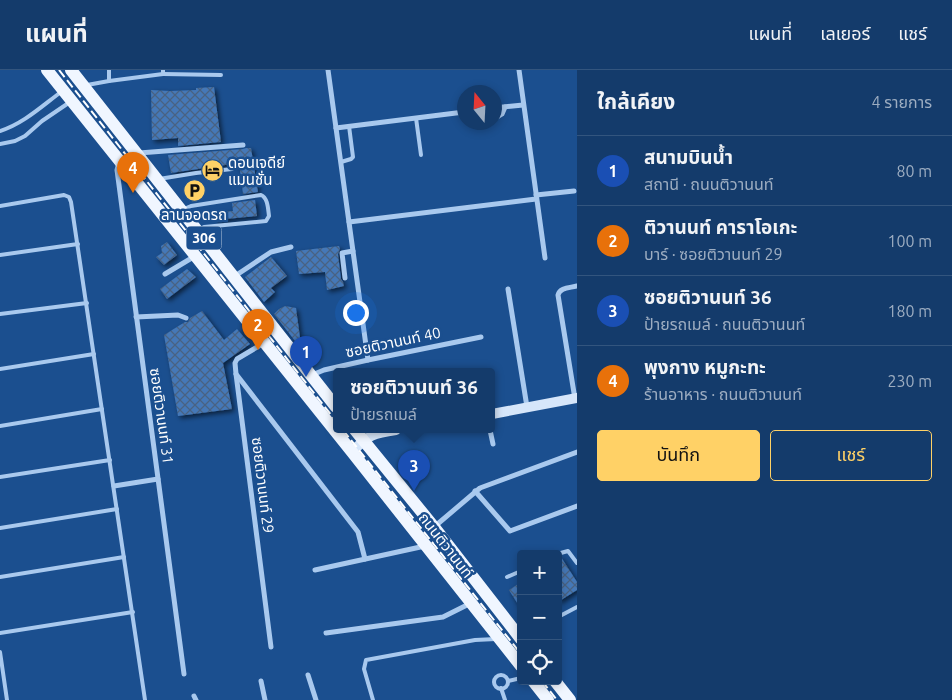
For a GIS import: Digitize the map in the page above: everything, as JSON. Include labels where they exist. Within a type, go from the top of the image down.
[{"type":"main road","name":"ถนนติวานนท์","points":[[47,70],[333,428]]},
{"type":"main road","name":"306","points":[[71,70],[333,403]]},
{"type":"main road","name":"ถนนติวานนท์","points":[[337,433],[517,661]]},
{"type":"main road","name":"ถนนติวานนท์","points":[[359,435],[434,527],[517,634]]},
{"type":"main road","points":[[536,685],[548,700]]},
{"type":"main road","points":[[558,685],[570,700]]},
{"type":"street","points":[[328,70],[368,360]]},
{"type":"street","points":[[518,70],[545,258]]},
{"type":"street","points":[[502,107],[523,105]]},
{"type":"street","points":[[502,114],[505,107]]},
{"type":"street","points":[[336,128],[457,113]]},
{"type":"street","points":[[136,154],[243,145]]},
{"type":"street","name":"ซอยติวานนท์ 31","points":[[120,161],[117,170],[184,674]]},
{"type":"street","points":[[349,222],[574,191]]},
{"type":"street","points":[[234,276],[271,252],[291,247]]},
{"type":"street","points":[[345,278],[342,253],[353,251]]},
{"type":"street","points":[[165,274],[195,256]]},
{"type":"street","points":[[495,413],[576,398],[558,292],[577,286]]},
{"type":"street","points":[[508,290],[527,408]]},
{"type":"street","points":[[136,317],[178,315],[186,318]]},
{"type":"street","name":"ซอยติวานนท์ 40","points":[[311,375],[324,370],[368,360],[481,337]]},
{"type":"street","points":[[265,343],[237,359],[235,363],[236,374],[358,532],[365,559]]},
{"type":"street","name":"ซอยติวานนท์ 29","points":[[236,374],[271,647]]},
{"type":"street","points":[[352,452],[359,435],[378,433]]},
{"type":"street","points":[[491,433],[493,444]]},
{"type":"street","points":[[434,527],[480,488],[577,452]]},
{"type":"street","points":[[114,486],[158,479]]},
{"type":"street","points":[[475,491],[510,530],[577,506]]},
{"type":"street","points":[[315,570],[426,546]]},
{"type":"street","points":[[326,633],[443,617],[470,603]]},
{"type":"street","points":[[308,674],[316,700]]},
{"type":"street","points":[[260,680],[266,700]]},
{"type":"lane","points":[[109,70],[109,81]]},
{"type":"lane","points":[[84,86],[163,72],[222,75]]},
{"type":"lane","points":[[0,131],[24,120],[64,90]]},
{"type":"lane","points":[[0,144],[15,141],[25,136],[42,121],[72,101]]},
{"type":"lane","points":[[416,118],[421,155]]},
{"type":"lane","points":[[341,162],[353,157],[349,126]]},
{"type":"lane","points":[[157,180],[232,169]]},
{"type":"lane","points":[[0,206],[64,195],[69,197],[72,202],[146,700]]},
{"type":"lane","points":[[182,210],[191,206],[261,195],[266,200],[269,216],[266,221],[204,227],[198,230]]},
{"type":"lane","points":[[0,255],[78,244]]},
{"type":"lane","points":[[0,314],[87,303]]},
{"type":"lane","points":[[0,369],[94,354]]},
{"type":"lane","points":[[0,426],[102,409]]},
{"type":"lane","points":[[0,478],[110,460]]},
{"type":"lane","points":[[0,528],[117,509]]},
{"type":"lane","points":[[562,553],[568,551],[577,563]]},
{"type":"lane","points":[[0,577],[124,557]]},
{"type":"lane","points":[[507,577],[517,573]]},
{"type":"lane","points":[[562,615],[577,607]]},
{"type":"lane","points":[[0,633],[132,612]]},
{"type":"lane","points":[[373,700],[364,670],[366,660],[475,640],[499,638]]},
{"type":"lane","points":[[0,652],[7,700]]},
{"type":"lane","points":[[502,688],[495,685],[494,680],[496,677],[503,675],[508,681]]},
{"type":"lane","points":[[508,681],[517,679]]},
{"type":"lane","points":[[502,688],[506,686],[508,681]]},
{"type":"lane","points":[[502,688],[504,700]]},
{"type":"building","points":[[214,87],[221,142],[178,146],[178,138],[152,140],[151,90],[196,90],[196,88]]},
{"type":"building","name":"ดอนเจดีย์ แมนชั่น","points":[[251,148],[258,192],[243,194],[239,163],[171,173],[168,155]]},
{"type":"building","points":[[255,200],[257,216],[226,219],[226,221],[217,222],[216,212],[233,211],[232,203]]},
{"type":"building","points":[[167,242],[177,255],[164,265],[156,257],[162,253],[161,246]]},
{"type":"building","points":[[339,246],[341,279],[344,286],[327,290],[325,272],[299,274],[296,251]]},
{"type":"building","points":[[271,257],[287,276],[271,288],[275,292],[264,302],[245,277]]},
{"type":"building","points":[[187,269],[196,277],[167,299],[160,289]]},
{"type":"building","points":[[285,306],[296,308],[301,345],[299,346],[274,314]]},
{"type":"building","points":[[202,311],[224,340],[237,329],[250,344],[223,363],[232,409],[178,416],[164,335],[188,322],[190,318]]},
{"type":"building","points":[[562,559],[577,582],[577,590],[562,599]]},
{"type":"building","points":[[517,585],[517,603],[509,590]]},
{"type":"railway","points":[[59,70],[333,417]]},
{"type":"railway","points":[[345,433],[517,649]]},
{"type":"railway","points":[[545,685],[557,700]]},
{"type":"place","name":"ดอนเจดีย์ แมนชั่น","points":[[212,171]]},
{"type":"place","name":"ลานจอดรถ","points":[[194,191]]},
{"type":"place","name":"พุงกาง หมูกะทะ","points":[[133,193]]},
{"type":"place","name":"ติวานนท์ คาราโอเกะ","points":[[258,350]]},
{"type":"place","name":"สนามบินน้ำ","points":[[306,377]]},
{"type":"place","name":"ซอยติวานนท์ 36","points":[[414,491]]}]
